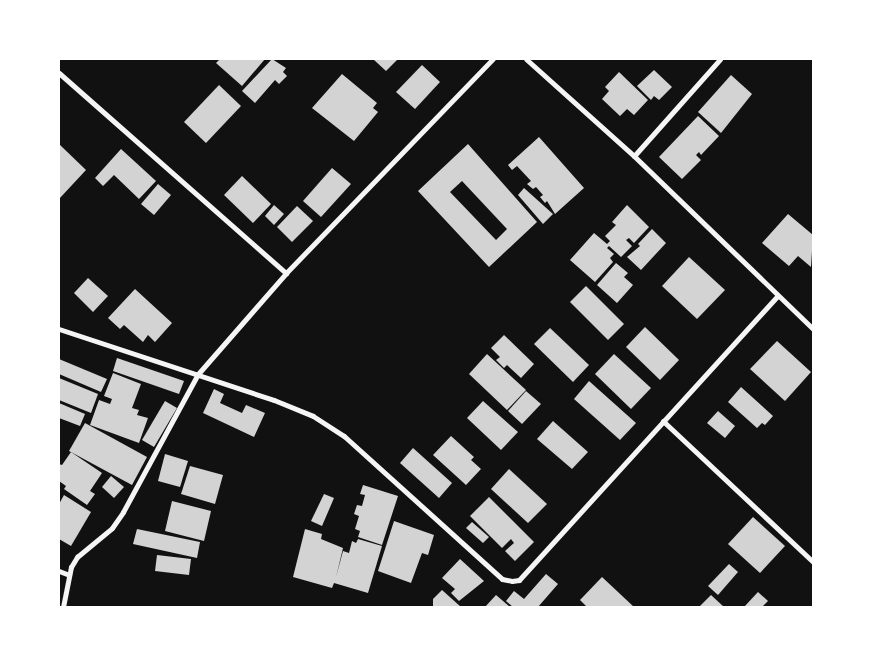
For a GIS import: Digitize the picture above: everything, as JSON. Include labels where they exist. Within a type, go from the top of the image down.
[{"type":"street","points":[[63,607],[67,574],[77,558],[112,528],[123,512],[198,374],[286,272],[493,59]]},
{"type":"street","points":[[526,59],[634,156],[777,296],[813,328]]},
{"type":"street","points":[[634,156],[720,59]]},
{"type":"street","points":[[59,74],[286,272]]},
{"type":"street","points":[[59,330],[198,374],[274,400],[313,416],[344,436],[502,579],[512,581],[519,580],[777,296]]},
{"type":"street","points":[[663,421],[813,562]]},
{"type":"street","points":[[59,571],[67,574]]},
{"type":"building","points":[[220,59],[265,59],[242,86],[216,63]]},
{"type":"building","points":[[272,59],[286,68],[283,72],[287,76],[279,84],[275,80],[255,103],[242,91]]},
{"type":"building","points":[[373,59],[398,59],[386,71]]},
{"type":"building","points":[[422,65],[440,82],[415,109],[396,92]]},
{"type":"building","points":[[654,70],[672,87],[659,100],[654,96],[651,100],[637,86]]},
{"type":"building","points":[[619,72],[648,100],[634,115],[627,109],[620,116],[602,99],[609,91],[605,87]]},
{"type":"building","points":[[342,74],[377,103],[373,108],[378,112],[354,141],[312,108]]},
{"type":"building","points":[[731,75],[752,94],[721,133],[698,112]]},
{"type":"building","points":[[219,85],[241,106],[206,143],[184,122]]},
{"type":"building","points":[[698,116],[719,136],[701,155],[699,152],[696,155],[701,160],[682,179],[659,157]]},
{"type":"building","points":[[539,137],[584,188],[555,214],[547,201],[545,203],[540,197],[543,195],[536,187],[533,189],[527,184],[531,181],[517,166],[512,170],[508,165]]},
{"type":"building","points":[[59,144],[86,170],[59,199]]},
{"type":"building","points":[[468,144],[537,222],[489,267],[418,191]],"holes":[[[462,181],[507,229],[496,240],[450,192]]]},
{"type":"building","points":[[121,149],[156,181],[139,199],[114,175],[103,186],[95,178]]},
{"type":"building","points":[[332,168],[351,184],[321,217],[303,201]]},
{"type":"building","points":[[242,176],[271,204],[253,223],[224,195]]},
{"type":"building","points":[[158,184],[171,195],[154,215],[141,204]]},
{"type":"building","points":[[524,188],[553,214],[543,224],[518,195]]},
{"type":"building","points":[[274,205],[284,214],[274,225],[265,216]]},
{"type":"building","points":[[627,205],[649,227],[634,243],[629,238],[626,240],[632,246],[621,257],[609,246],[607,248],[614,254],[610,258],[613,262],[595,282],[570,260],[594,233],[607,244],[610,241],[605,236],[616,225],[612,222]]},
{"type":"building","points":[[297,206],[313,221],[292,242],[277,227]]},
{"type":"building","points":[[788,214],[813,235],[811,267],[798,256],[789,266],[762,243]]},
{"type":"building","points":[[652,229],[666,243],[641,270],[627,257],[640,246],[638,244]]},
{"type":"building","points":[[689,257],[725,290],[697,319],[662,286]]},
{"type":"building","points":[[616,263],[628,273],[624,277],[633,285],[617,303],[597,285]]},
{"type":"building","points":[[88,278],[108,296],[93,312],[74,293]]},
{"type":"building","points":[[586,286],[624,324],[608,340],[570,302]]},
{"type":"building","points":[[135,289],[172,323],[155,342],[148,335],[143,342],[124,325],[120,329],[108,318]]},
{"type":"building","points":[[645,327],[679,360],[660,380],[626,347]]},
{"type":"building","points":[[550,328],[589,365],[573,382],[534,344]]},
{"type":"building","points":[[504,335],[534,364],[521,378],[507,365],[504,368],[496,360],[500,357],[491,348]]},
{"type":"building","points":[[777,341],[811,372],[785,401],[750,369]]},
{"type":"building","points":[[487,354],[526,390],[507,410],[469,374]]},
{"type":"building","points":[[614,354],[651,388],[631,409],[595,374]]},
{"type":"building","points":[[117,358],[184,381],[179,394],[113,371]]},
{"type":"building","points":[[59,359],[107,379],[101,392],[59,374]]},
{"type":"building","points":[[113,373],[141,384],[132,408],[139,410],[137,415],[148,418],[139,443],[90,425],[99,400],[110,404],[112,399],[104,396]]},
{"type":"building","points":[[59,378],[98,394],[91,413],[59,400]]},
{"type":"building","points":[[589,381],[636,423],[620,440],[574,399]]},
{"type":"building","points":[[741,387],[773,416],[765,425],[762,423],[757,428],[728,402]]},
{"type":"building","points":[[214,389],[224,394],[220,403],[242,413],[246,405],[265,413],[254,437],[203,413]]},
{"type":"building","points":[[526,391],[541,404],[522,424],[508,411]]},
{"type":"building","points":[[165,401],[177,408],[154,447],[142,440]]},
{"type":"building","points":[[483,401],[518,432],[501,450],[467,418]]},
{"type":"building","points":[[59,403],[85,414],[80,426],[59,418]]},
{"type":"building","points":[[718,411],[735,426],[725,438],[707,423]]},
{"type":"building","points":[[553,421],[588,452],[572,469],[537,439]]},
{"type":"building","points":[[85,423],[147,457],[132,485],[69,451]]},
{"type":"building","points":[[451,436],[474,457],[471,460],[481,469],[466,485],[433,455]]},
{"type":"building","points":[[413,448],[452,483],[439,498],[400,463]]},
{"type":"building","points":[[71,452],[102,473],[90,491],[95,494],[87,505],[64,489],[66,486],[59,481],[59,464],[62,465]]},
{"type":"building","points":[[165,454],[188,461],[180,487],[158,481]]},
{"type":"building","points":[[190,466],[223,475],[215,504],[181,494]]},
{"type":"building","points":[[509,469],[547,504],[528,523],[491,489]]},
{"type":"building","points":[[111,476],[124,487],[114,498],[102,487]]},
{"type":"building","points":[[363,485],[398,496],[382,545],[358,537],[360,531],[355,529],[359,516],[354,514],[357,505],[362,506],[365,495],[360,494]]},
{"type":"building","points":[[324,494],[334,498],[322,526],[311,521]]},
{"type":"building","points":[[64,495],[91,512],[71,546],[59,539],[59,504]]},
{"type":"building","points":[[489,497],[534,542],[515,561],[505,551],[514,543],[511,539],[502,548],[470,516]]},
{"type":"building","points":[[172,501],[211,511],[204,541],[165,531]]},
{"type":"building","points":[[753,517],[785,546],[760,573],[728,544]]},
{"type":"building","points":[[394,521],[434,535],[428,555],[422,553],[411,583],[378,571]]},
{"type":"building","points":[[472,522],[489,537],[483,543],[466,528]]},
{"type":"building","points":[[137,529],[200,542],[197,558],[133,544]]},
{"type":"building","points":[[305,529],[322,534],[321,539],[343,548],[336,577],[343,551],[349,553],[352,541],[356,543],[358,539],[382,546],[368,593],[334,583],[332,588],[293,577]]},
{"type":"building","points":[[157,555],[191,559],[189,575],[155,571]]},
{"type":"building","points":[[460,559],[484,581],[459,601],[451,593],[455,589],[442,578]]},
{"type":"building","points":[[729,564],[738,572],[718,595],[708,586]]},
{"type":"building","points":[[546,574],[558,584],[538,607],[513,607],[506,601],[514,591],[524,599]]},
{"type":"building","points":[[602,577],[634,607],[587,607],[580,600]]},
{"type":"building","points":[[442,590],[461,607],[433,607],[433,599]]},
{"type":"building","points":[[758,592],[768,601],[762,607],[744,607]]},
{"type":"building","points":[[496,595],[510,607],[485,607]]},
{"type":"building","points":[[711,595],[724,607],[699,607]]}]
